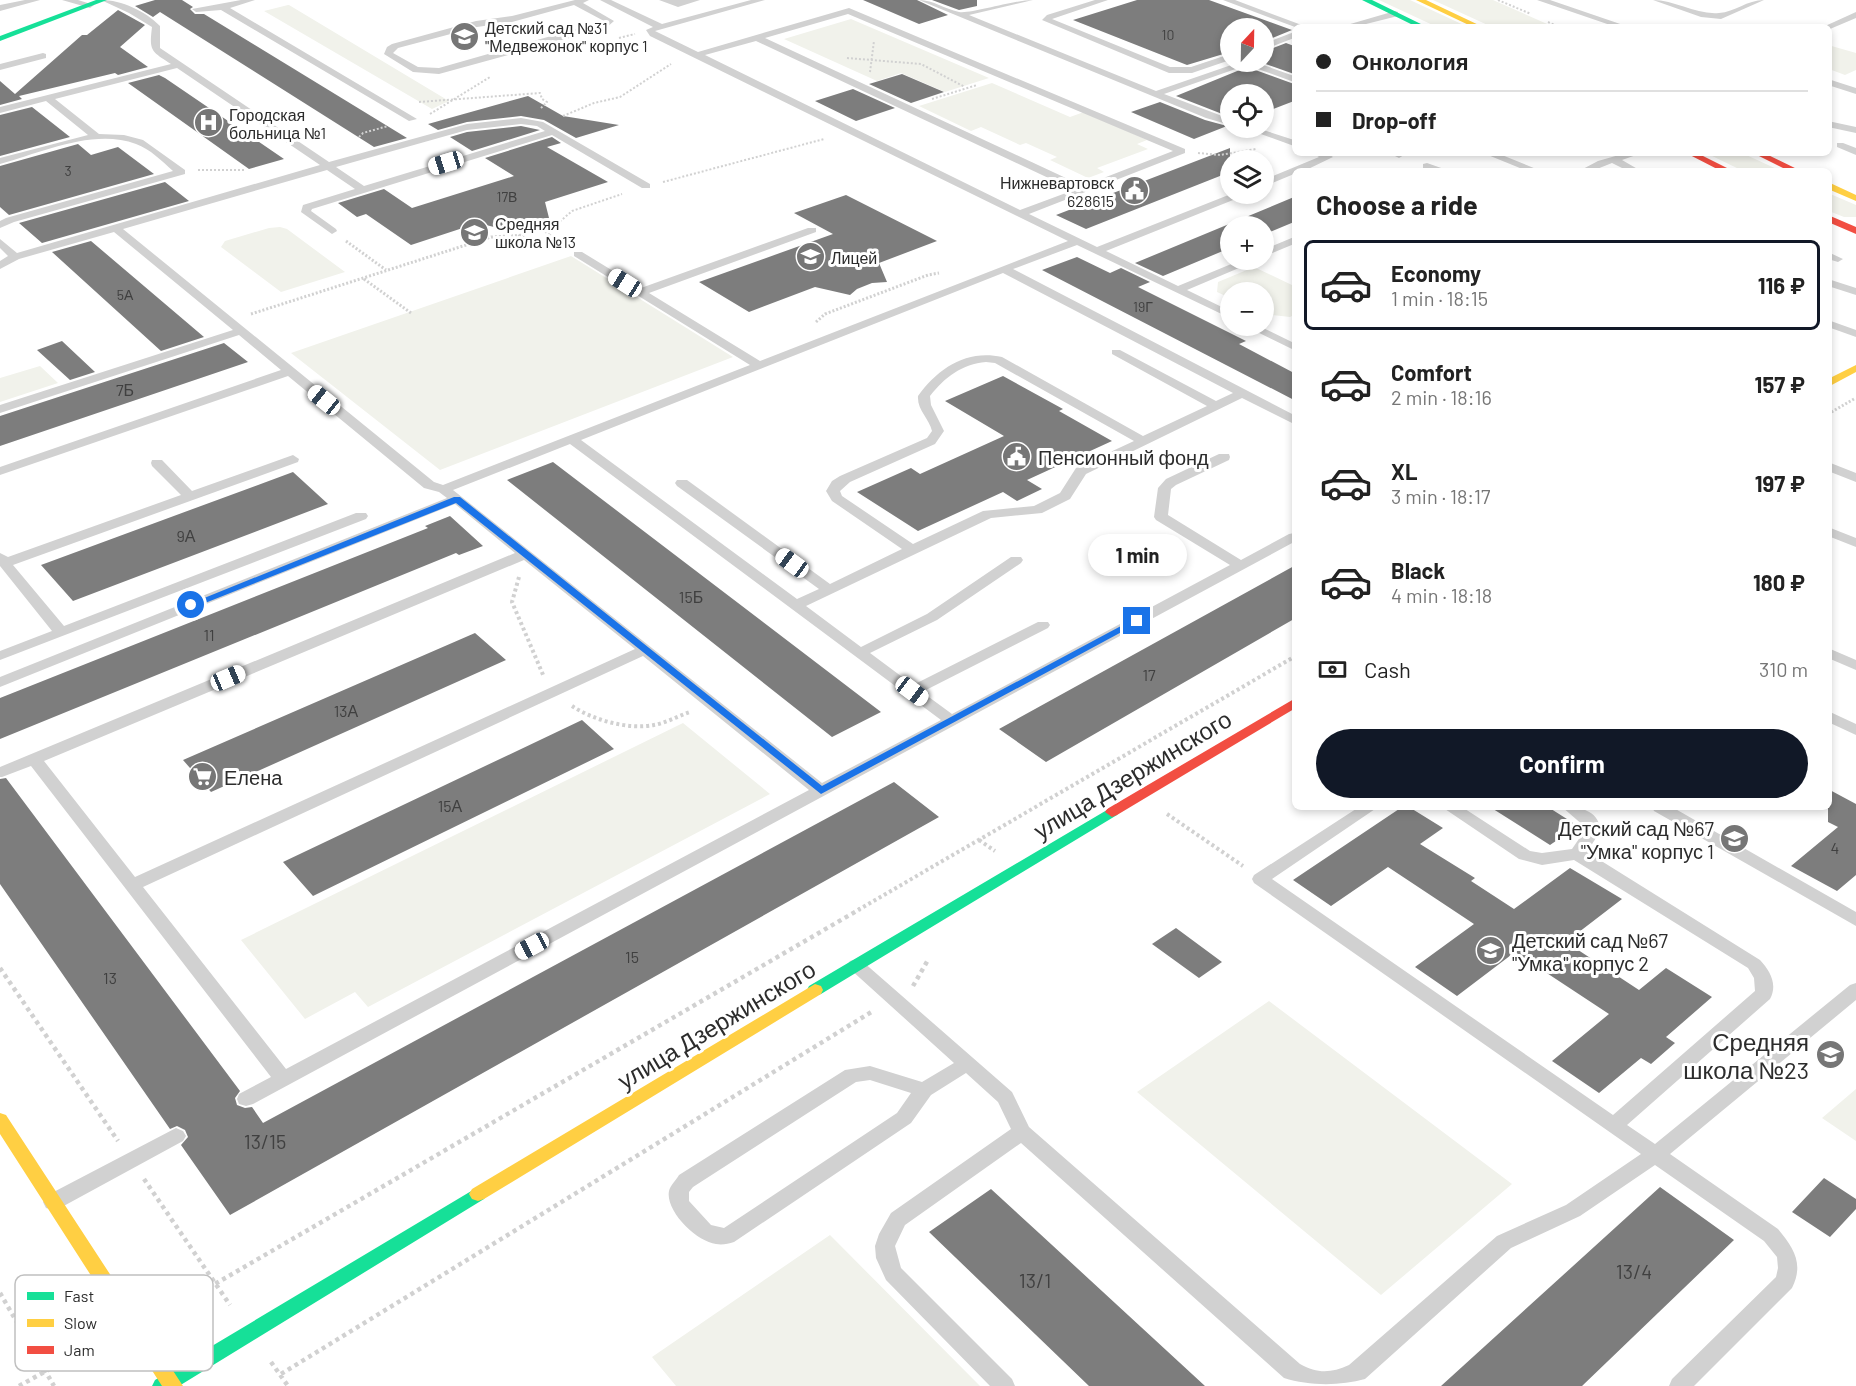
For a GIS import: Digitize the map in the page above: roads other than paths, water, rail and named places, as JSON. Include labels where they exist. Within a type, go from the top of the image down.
[{"type":"street","points":[[1366,0],[1417,24]]},
{"type":"street","points":[[1420,0],[1472,24]]},
{"type":"street","points":[[0,39],[99,2]]},
{"type":"street","points":[[1696,156],[1722,168]]},
{"type":"street","points":[[1764,156],[1790,168]]},
{"type":"street","points":[[1832,188],[1856,198]]},
{"type":"street","points":[[1832,219],[1856,225]]},
{"type":"street","points":[[1832,220],[1856,231]]},
{"type":"street","points":[[1832,382],[1856,368]]},
{"type":"street","name":"улица Дзержинского","points":[[213,1357],[856,965],[1292,706]]},
{"type":"street","points":[[0,1120],[102,1275]]},
{"type":"street","name":"улица Дзержинского","points":[[168,1384],[189,1371]]},
{"type":"lane","points":[[0,8],[36,0]]},
{"type":"lane","points":[[66,0],[99,2],[131,8],[153,19],[157,30],[154,46],[362,189]]},
{"type":"lane","points":[[196,9],[223,7],[251,0]]},
{"type":"lane","points":[[604,0],[661,27]]},
{"type":"lane","points":[[663,0],[678,4],[696,0]]},
{"type":"lane","points":[[761,0],[650,30],[653,34],[1220,310]]},
{"type":"lane","points":[[849,0],[849,11]]},
{"type":"lane","points":[[923,0],[1220,118]]},
{"type":"lane","points":[[959,15],[1029,0]]},
{"type":"lane","points":[[1104,0],[1046,20],[1169,70],[1192,70],[1220,60]]},
{"type":"lane","points":[[1227,0],[1295,24]]},
{"type":"lane","points":[[1541,0],[1616,24]]},
{"type":"lane","points":[[1657,0],[1704,15],[1721,16],[1760,0]]},
{"type":"lane","points":[[580,1],[610,21],[603,26],[439,71],[416,70],[388,54],[390,49],[405,43],[476,24],[512,19],[580,1]]},
{"type":"lane","points":[[223,7],[412,119]]},
{"type":"lane","points":[[697,55],[849,11],[1182,151],[1020,214]]},
{"type":"lane","points":[[1356,24],[1395,14]]},
{"type":"lane","points":[[1832,25],[1856,15]]},
{"type":"lane","points":[[1274,43],[1292,36]]},
{"type":"lane","points":[[757,38],[1083,190]]},
{"type":"lane","points":[[1274,52],[1292,47]]},
{"type":"lane","points":[[0,67],[43,56]]},
{"type":"lane","points":[[0,110],[179,65]]},
{"type":"lane","points":[[1156,94],[1220,71]]},
{"type":"lane","points":[[1274,72],[1292,78]]},
{"type":"lane","points":[[1832,83],[1856,91]]},
{"type":"lane","points":[[48,98],[95,136]]},
{"type":"lane","points":[[0,266],[15,257],[483,122],[543,123],[552,132],[646,186]]},
{"type":"lane","points":[[1832,125],[1856,130]]},
{"type":"lane","points":[[332,231],[306,212],[307,207],[552,132]]},
{"type":"lane","points":[[1274,135],[1292,141]]},
{"type":"lane","points":[[0,161],[95,136],[143,143],[181,172],[10,220],[0,225]]},
{"type":"lane","points":[[1840,145],[1856,152]]},
{"type":"lane","points":[[1325,156],[1329,158]]},
{"type":"lane","points":[[1303,168],[1333,156]]},
{"type":"lane","points":[[1496,156],[1528,168]]},
{"type":"lane","points":[[1591,168],[1618,156],[1632,168]]},
{"type":"lane","points":[[1427,166],[1432,168]]},
{"type":"lane","points":[[1274,180],[1292,172]]},
{"type":"lane","points":[[1097,251],[1220,202]]},
{"type":"lane","points":[[116,228],[429,485],[444,489],[457,499],[821,791]]},
{"type":"lane","points":[[640,292],[812,230]]},
{"type":"lane","points":[[444,489],[1077,241]]},
{"type":"lane","points":[[1274,249],[1292,241]]},
{"type":"lane","points":[[0,242],[15,257]]},
{"type":"lane","points":[[579,254],[759,365]]},
{"type":"lane","points":[[1004,269],[1292,419]]},
{"type":"lane","points":[[1177,290],[1225,270]]},
{"type":"lane","points":[[1832,283],[1856,292]]},
{"type":"lane","points":[[1844,329],[1856,321]]},
{"type":"lane","points":[[1832,324],[1856,334]]},
{"type":"lane","points":[[0,409],[240,331]]},
{"type":"lane","points":[[1271,336],[1292,346]]},
{"type":"lane","points":[[1116,352],[1216,406]]},
{"type":"lane","points":[[912,550],[837,498],[833,491],[837,484],[845,479],[931,441],[938,431],[938,425],[922,400],[940,375],[956,366],[973,359],[998,360],[1143,441]]},
{"type":"lane","points":[[0,471],[290,371]]},
{"type":"lane","points":[[796,605],[988,514],[1037,510],[1065,496],[1081,471],[1243,393]]},
{"type":"lane","points":[[572,439],[952,721]]},
{"type":"lane","points":[[1224,457],[1171,482],[1165,488],[1161,517],[1241,566]]},
{"type":"lane","points":[[61,632],[3,560],[190,497],[293,459]]},
{"type":"lane","points":[[157,463],[190,497]]},
{"type":"lane","points":[[1832,468],[1856,478]]},
{"type":"lane","points":[[682,483],[829,590]]},
{"type":"lane","points":[[0,682],[457,499]]},
{"type":"lane","points":[[17,675],[1,654],[361,516]]},
{"type":"lane","points":[[1832,532],[1854,540]]},
{"type":"lane","points":[[246,1099],[1292,538]]},
{"type":"lane","points":[[2,772],[525,554]]},
{"type":"lane","points":[[860,653],[932,617],[1016,560]]},
{"type":"lane","points":[[912,691],[1043,625]]},
{"type":"lane","points":[[133,885],[645,650]]},
{"type":"lane","points":[[1832,654],[1856,666]]},
{"type":"lane","points":[[1832,718],[1856,730]]},
{"type":"lane","points":[[34,759],[283,1079]]},
{"type":"lane","points":[[1365,810],[1260,879],[1771,1235],[1788,1255],[1790,1270],[1785,1282],[1680,1386]]},
{"type":"lane","points":[[1461,810],[1525,855],[1536,859],[1577,854],[1754,964],[1763,974],[1764,994],[1614,1125]]},
{"type":"lane","points":[[1575,810],[1590,819],[1593,825],[1593,830],[1577,854]]},
{"type":"lane","points":[[1665,810],[1856,919]]},
{"type":"lane","points":[[856,965],[1005,1097],[1022,1132],[1292,1371],[1312,1383],[1339,1380],[1357,1372],[1504,1242],[1579,1207],[1655,1153],[1856,990]]},
{"type":"lane","points":[[924,1090],[870,1073],[852,1075],[686,1181],[679,1191],[679,1204],[704,1231],[715,1236],[727,1236],[904,1118],[924,1090],[968,1064]]},
{"type":"lane","points":[[1004,1386],[893,1274],[883,1254],[886,1236],[898,1219],[1022,1132]]},
{"type":"lane","points":[[53,1202],[176,1136]]},
{"type":"place","name":"Детский сад №31 \"Медвежонок\" корпус 1","points":[[464,36]]},
{"type":"place","name":"Городская больница №1","points":[[208,123]]},
{"type":"place","name":"Нижневартовск 628615","points":[[1135,191]]},
{"type":"place","name":"Средняя школа №13","points":[[474,232]]},
{"type":"place","name":"Лицей","points":[[810,257]]},
{"type":"place","name":"Пенсионный фонд","points":[[1017,457]]},
{"type":"place","name":"Елена","points":[[203,777]]},
{"type":"place","name":"Детский сад №67 \"Умка\" корпус 1","points":[[1735,839]]},
{"type":"place","name":"Детский сад №67 \"Умка\" корпус 2","points":[[1491,951]]},
{"type":"place","name":"Средняя школа №23","points":[[1830,1055]]}]
